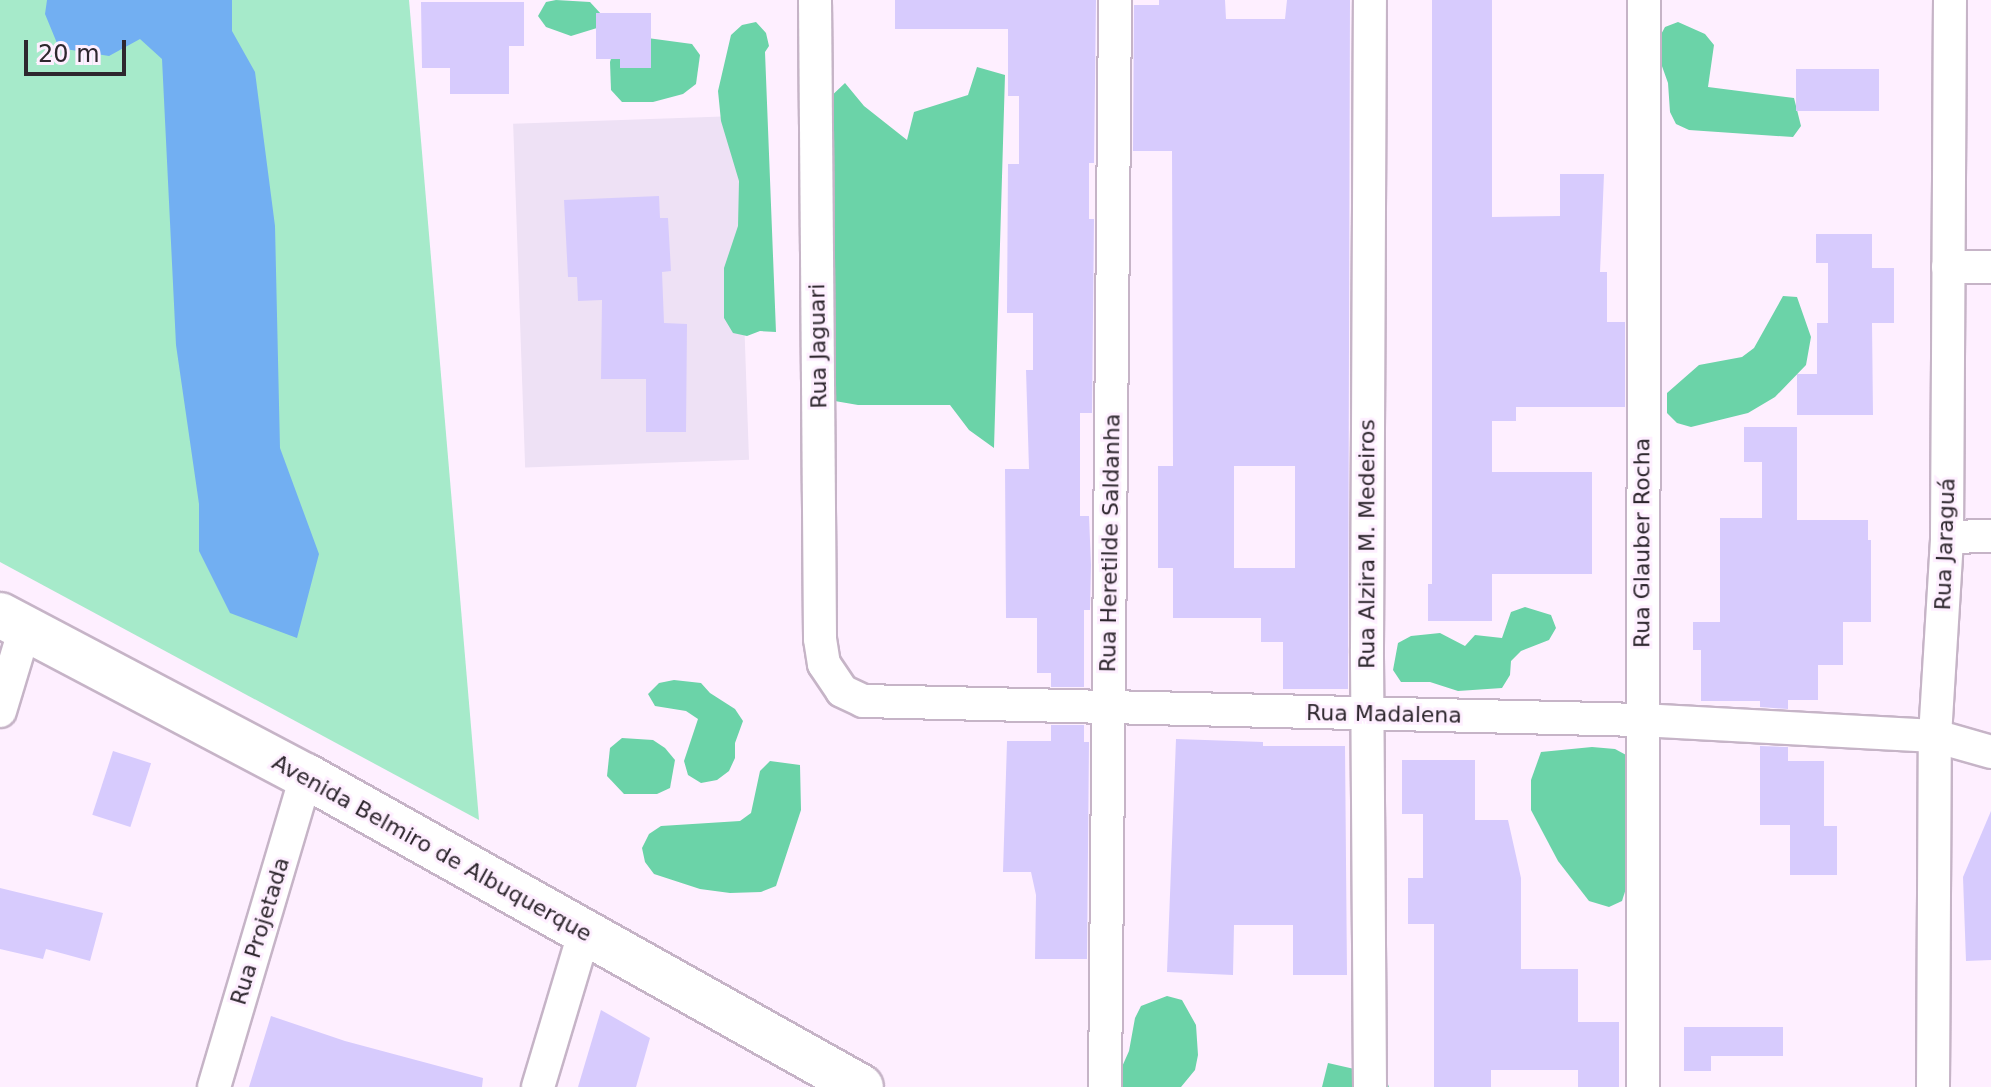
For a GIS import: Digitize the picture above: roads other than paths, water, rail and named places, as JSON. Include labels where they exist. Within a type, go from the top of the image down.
[{"type":"main road","name":"Avenida Belmiro de Albuquerque","points":[[13,621],[306,776],[861,1087]]},
{"type":"street","name":"Rua Jaguari","points":[[815,0],[820,639],[824,664],[837,688]]},
{"type":"street","name":"Rua Heretilde Saldanha","points":[[1105,1087],[1115,0]]},
{"type":"street","name":"Rua Alzira M. Medeiros","points":[[1370,0],[1367,713],[1370,1087]]},
{"type":"street","name":"Rua Glauber Rocha","points":[[1643,1087],[1644,0]]},
{"type":"street","name":"Rua Jaraguá","points":[[1933,1087],[1935,736],[1947,537],[1950,0]]},
{"type":"street","points":[[1948,267],[1991,267]]},
{"type":"street","points":[[1947,537],[1991,536]]},
{"type":"street","points":[[0,711],[13,621]]},
{"type":"street","name":"Rua Madalena","points":[[837,688],[863,701],[1641,720],[1935,736],[1991,752]]},
{"type":"street","name":"Rua Projetada","points":[[214,1087],[306,776]]},
{"type":"street","points":[[538,1087],[584,934]]},
{"type":"water","points":[[47,0],[232,0],[232,31],[255,72],[275,226],[280,448],[319,554],[297,638],[230,613],[199,551],[199,504],[176,345],[162,59],[140,39],[109,56],[59,48],[45,14]]}]
